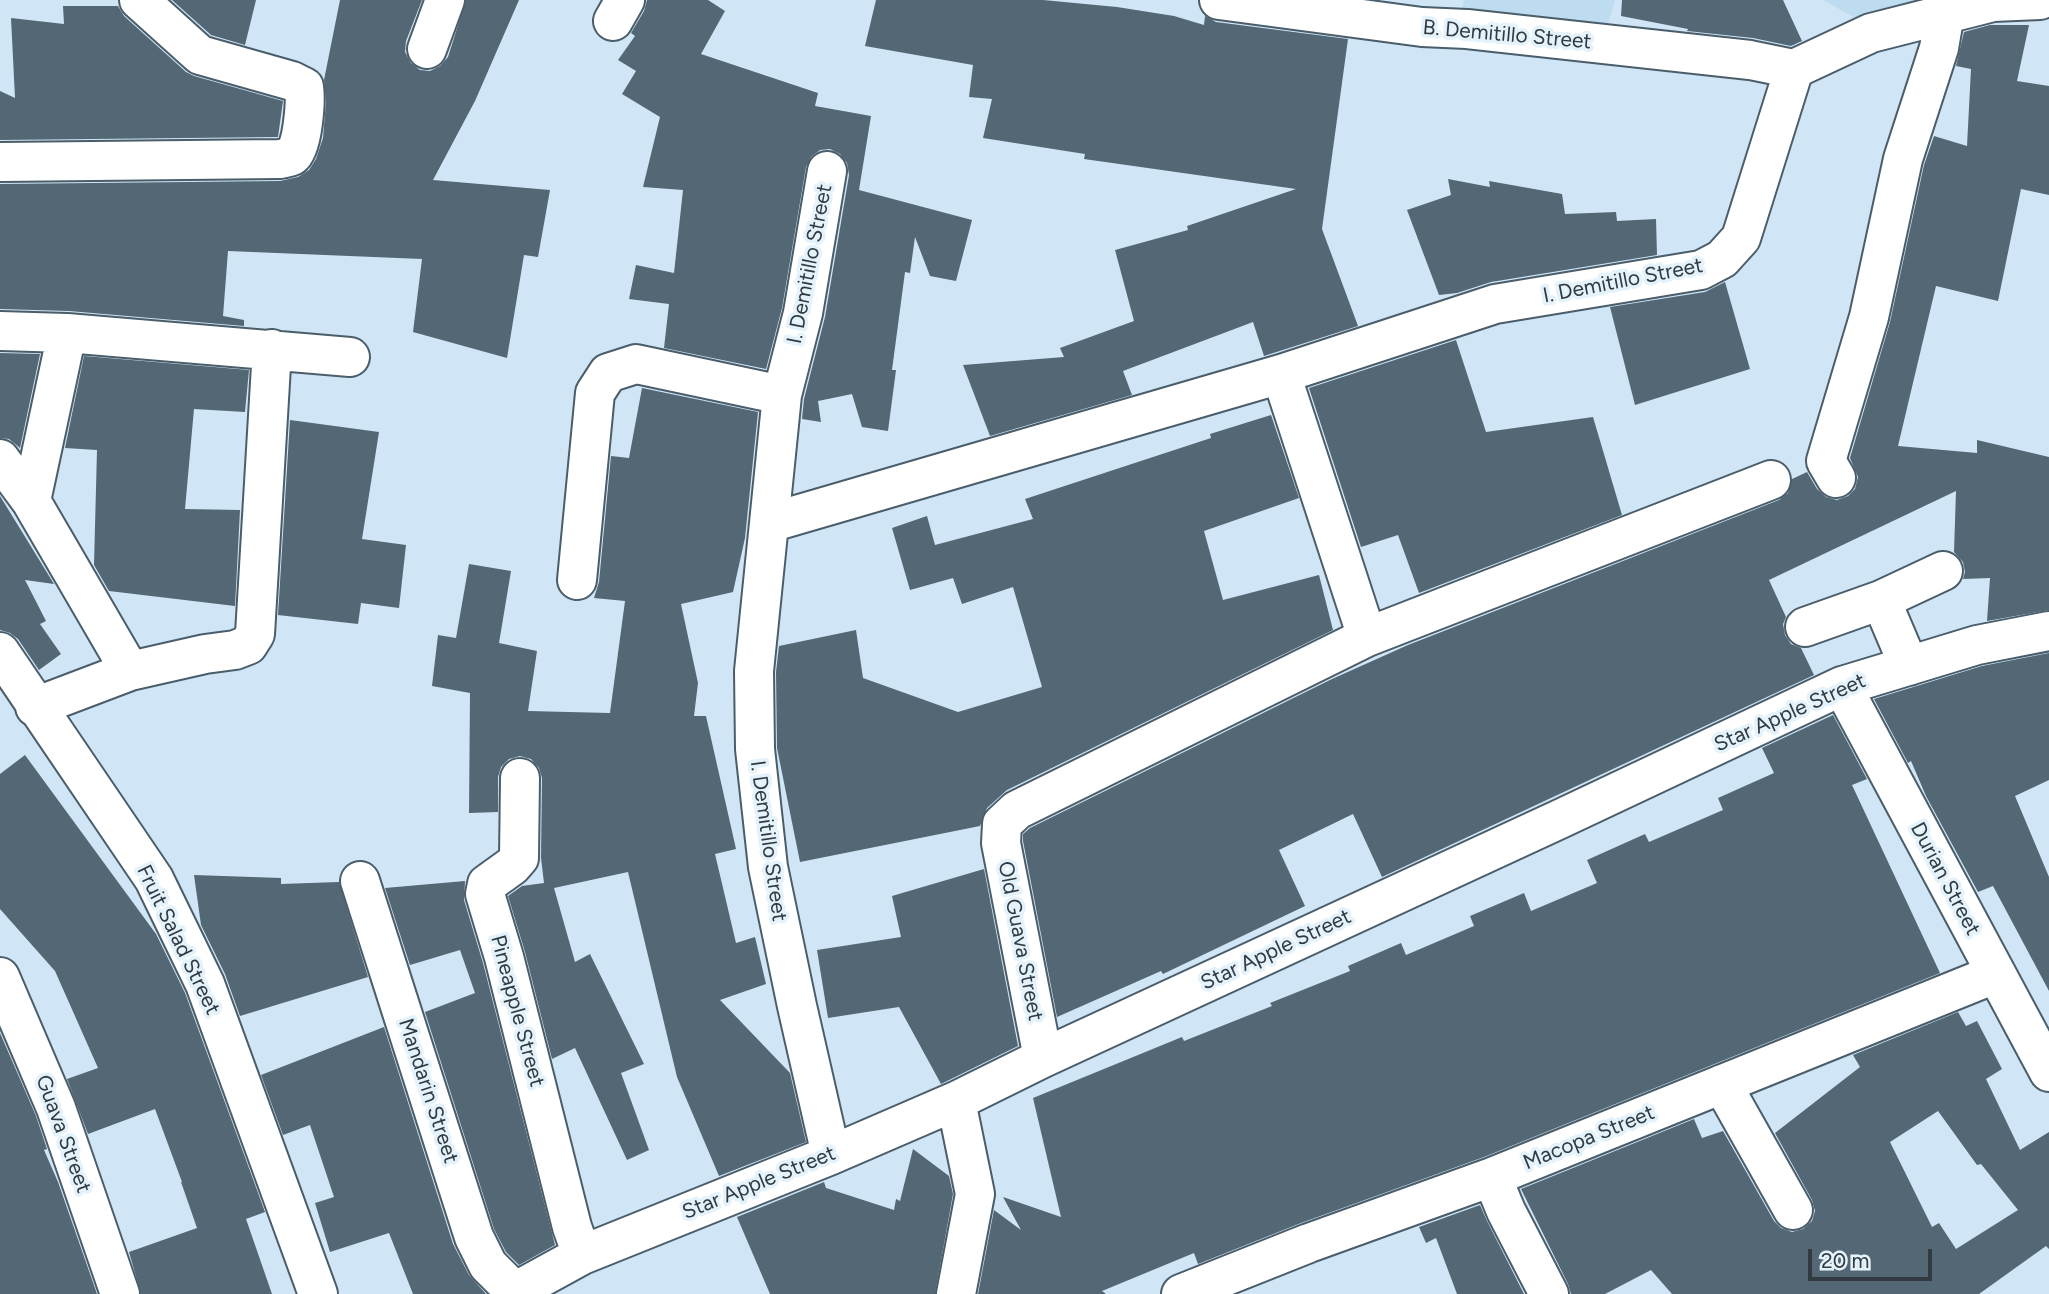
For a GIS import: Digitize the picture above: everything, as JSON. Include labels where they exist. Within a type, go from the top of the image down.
[{"type":"street","points":[[0,162],[280,159],[292,156],[298,147],[306,99],[304,88],[292,81],[200,55],[139,0]]},
{"type":"street","points":[[427,48],[445,0]]},
{"type":"street","name":"B. Demitillo Street","points":[[1219,0],[1319,6],[1422,27],[1467,29],[1750,60],[1794,69]]},
{"type":"street","points":[[1794,69],[1871,33],[1993,2],[2040,0]]},
{"type":"street","points":[[1836,478],[1826,461],[1869,317],[1903,159],[1939,48],[1945,13]]},
{"type":"street","name":"I. Demitillo Street","points":[[769,523],[1281,374],[1495,304],[1702,270],[1723,259],[1741,238],[1794,69]]},
{"type":"street","name":"I. Demitillo Street","points":[[827,171],[803,313],[782,395],[754,671],[755,750],[768,867],[831,1155]]},
{"type":"street","points":[[0,331],[67,333],[350,357]]},
{"type":"street","points":[[30,500],[67,333]]},
{"type":"street","points":[[35,707],[130,671],[235,650],[247,645],[255,635],[272,349]]},
{"type":"street","points":[[577,580],[595,393],[608,373],[636,363],[782,395]]},
{"type":"street","points":[[1281,374],[1367,637],[1770,480]]},
{"type":"street","points":[[0,459],[30,500],[130,671]]},
{"type":"street","points":[[1805,627],[1881,600],[1943,571]]},
{"type":"street","points":[[1881,600],[1909,666]]},
{"type":"street","name":"Star Apple Street","points":[[512,1292],[582,1255],[831,1155],[956,1101],[1842,686],[1977,645],[2049,631]]},
{"type":"street","name":"Old Guava Street","points":[[1043,1058],[1000,843],[1002,824],[1017,810],[1367,637]]},
{"type":"street","name":"Fruit Salad Street","points":[[0,652],[154,879],[205,985],[318,1294]]},
{"type":"street","name":"Durian Street","points":[[1842,686],[2049,1072]]},
{"type":"street","name":"Pineapple Street","points":[[520,778],[519,858],[487,884],[485,894],[505,957],[572,1227],[582,1255]]},
{"type":"street","name":"Mandarin Street","points":[[360,881],[474,1237],[488,1265],[512,1292]]},
{"type":"street","name":"Macopa Street","points":[[1181,1294],[1309,1243],[1492,1177],[1995,974]]},
{"type":"street","name":"Guava Street","points":[[0,977],[56,1108],[120,1294]]},
{"type":"street","points":[[1722,1084],[1793,1210]]},
{"type":"street","points":[[956,1101],[975,1194],[956,1294]]},
{"type":"street","points":[[1492,1177],[1506,1211],[1549,1294]]},
{"type":"shaded area","points":[[1464,0],[1615,0],[1603,41],[1460,24]]},
{"type":"shaded area","points":[[1823,0],[1979,0],[1875,29]]},
{"type":"building","points":[[172,0],[256,0],[245,45],[211,35]]},
{"type":"building","points":[[340,0],[422,0],[406,41],[405,52],[411,63],[420,70],[430,71],[440,66],[448,57],[466,0],[519,0],[475,101],[433,180],[550,190],[538,257],[524,255],[507,358],[413,332],[422,259],[228,251],[223,316],[244,320],[244,326],[69,311],[0,309],[0,184],[280,181],[298,177],[309,170],[323,138],[326,102],[324,80]]},
{"type":"building","points":[[647,0],[708,0],[725,11],[701,54],[818,93],[815,106],[871,116],[859,190],[972,220],[956,281],[930,276],[915,237],[910,273],[905,272],[892,370],[896,370],[888,431],[862,427],[852,394],[818,401],[821,422],[802,419],[804,399],[825,317],[849,175],[847,163],[840,154],[830,149],[820,150],[811,157],[806,167],[782,308],[766,369],[664,348],[669,304],[629,299],[636,265],[674,273],[683,190],[643,187],[660,117],[622,94],[636,71],[618,60],[635,36],[631,33]]},
{"type":"building","points":[[876,0],[1043,0],[1117,7],[1174,16],[1204,25],[1205,16],[1216,22],[1348,39],[1322,229],[1358,326],[1264,356],[1253,322],[1123,371],[1132,395],[990,436],[963,365],[1064,357],[1060,348],[1134,321],[1115,250],[1188,230],[1187,226],[1296,189],[1084,159],[1085,154],[983,138],[992,99],[969,97],[973,65],[865,46]]},
{"type":"building","points":[[1622,0],[1783,0],[1802,41],[1791,46],[1753,38],[1687,31],[1688,29],[1621,16]]},
{"type":"building","points":[[63,6],[118,6],[124,16],[186,72],[283,101],[278,137],[0,140],[0,91],[15,98],[11,18],[64,24]]},
{"type":"building","points":[[1990,25],[2029,25],[2017,81],[2049,86],[2049,195],[2021,189],[1998,301],[1936,286],[1898,446],[1977,453],[1977,440],[2049,457],[2049,610],[1987,621],[1990,578],[1963,579],[1963,562],[1954,552],[1956,491],[1769,580],[1786,617],[1783,624],[1785,635],[1791,644],[1801,648],[1814,675],[1382,877],[1353,814],[1279,850],[1305,906],[1163,974],[1161,971],[1057,1017],[1023,841],[1023,834],[1030,828],[1332,679],[1408,645],[1779,500],[1788,493],[1792,479],[1807,472],[1817,489],[1826,497],[1837,500],[1848,496],[1855,489],[1858,477],[1850,458],[1890,322],[1924,165],[1934,136],[1967,146],[1971,69],[1956,66],[1964,32]]},
{"type":"building","points":[[1448,179],[1490,187],[1489,181],[1562,194],[1565,214],[1616,212],[1617,221],[1656,219],[1657,255],[1491,282],[1457,293],[1439,295],[1407,210],[1451,195]]},
{"type":"building","points":[[1725,282],[1750,369],[1635,405],[1610,307],[1705,292]]},
{"type":"building","points":[[1456,340],[1486,432],[1593,417],[1622,515],[1419,593],[1398,535],[1361,547],[1309,388]]},
{"type":"building","points":[[0,353],[40,354],[20,448],[9,439],[0,438]]},
{"type":"building","points":[[84,356],[249,370],[245,412],[194,409],[185,509],[240,510],[235,606],[109,591],[94,565],[97,450],[65,448]]},
{"type":"building","points":[[642,388],[758,412],[745,538],[733,592],[681,604],[698,683],[694,716],[706,716],[736,849],[715,854],[736,943],[755,937],[766,984],[720,1000],[790,1073],[806,1142],[719,1176],[677,1077],[628,872],[554,888],[575,962],[590,954],[644,1064],[621,1073],[649,1150],[627,1160],[575,1048],[552,1059],[508,896],[522,886],[544,883],[541,858],[542,778],[539,768],[531,759],[520,756],[509,759],[501,767],[498,777],[498,812],[469,813],[470,693],[432,686],[438,635],[456,638],[469,564],[511,571],[499,643],[537,651],[528,711],[610,713],[625,601],[594,598],[599,582],[611,456],[629,458]]},
{"type":"building","points":[[1271,415],[1299,498],[1204,531],[1223,600],[1319,575],[1333,630],[1007,790],[987,808],[980,826],[800,862],[777,748],[776,672],[779,646],[856,630],[863,678],[958,712],[1042,687],[1013,587],[962,604],[953,578],[910,590],[892,528],[927,516],[935,545],[1033,519],[1025,499],[1211,438],[1210,434]]},
{"type":"building","points":[[290,420],[379,432],[362,539],[406,545],[399,608],[361,603],[358,624],[278,615]]},
{"type":"building","points":[[0,496],[54,584],[25,580],[46,621],[40,624],[61,654],[39,670],[18,639],[0,630]]},
{"type":"building","points":[[2049,653],[2049,780],[2015,796],[2049,877],[2049,991],[1993,886],[1978,892],[1926,796],[1911,761],[1908,763],[1874,699],[1982,666]]},
{"type":"building","points":[[1833,715],[1867,779],[1852,785],[1940,973],[1484,1157],[1301,1223],[1198,1264],[1194,1253],[1102,1291],[1106,1294],[978,1294],[994,1210],[1021,1230],[1003,1197],[1061,1217],[1033,1098],[1182,1037],[1184,1041],[1272,1006],[1270,1003],[1350,971],[1348,966],[1401,943],[1406,955],[1474,926],[1470,916],[1524,893],[1531,911],[1597,883],[1587,860],[1645,834],[1649,842],[1723,810],[1718,798],[1774,773],[1762,748]]},
{"type":"building","points":[[25,755],[156,934],[185,993],[265,1212],[246,1219],[272,1294],[141,1294],[129,1252],[197,1228],[155,1109],[88,1134],[67,1079],[98,1068],[55,971],[0,909],[0,774]]},
{"type":"building","points":[[984,869],[1018,1046],[941,1084],[899,1007],[828,1018],[817,950],[901,937],[892,896]]},
{"type":"building","points":[[194,875],[281,878],[281,884],[339,882],[368,977],[240,1016],[225,974],[201,925]]},
{"type":"building","points":[[465,881],[464,900],[483,963],[555,1245],[519,1265],[506,1252],[494,1229],[425,1012],[475,993],[460,950],[410,965],[385,888]]},
{"type":"building","points":[[1958,1012],[1966,1026],[1977,1021],[2002,1069],[1986,1079],[2020,1150],[2049,1132],[2049,1249],[2046,1246],[1979,1294],[1672,1294],[1651,1270],[1605,1294],[1571,1294],[1521,1189],[1694,1119],[1702,1138],[1723,1131],[1774,1221],[1781,1228],[1792,1232],[1803,1229],[1812,1221],[1815,1211],[1812,1200],[1775,1133],[1860,1067],[1853,1055]],"holes":[[[1938,1111],[1977,1165],[1981,1164],[2018,1210],[1956,1249],[1939,1223],[1932,1227],[1890,1142]]]},
{"type":"building","points":[[384,1027],[453,1244],[469,1275],[486,1294],[413,1294],[389,1233],[330,1252],[315,1203],[334,1197],[310,1125],[283,1135],[261,1075]]},
{"type":"building","points":[[0,1033],[36,1116],[47,1149],[44,1150],[97,1294],[0,1294]]},
{"type":"building","points":[[913,1149],[949,1176],[953,1194],[935,1294],[770,1294],[737,1217],[824,1182],[826,1188],[894,1210],[896,1199],[900,1201]]},
{"type":"building","points":[[1480,1205],[1524,1294],[1457,1294],[1436,1238],[1426,1243],[1419,1227]]}]
